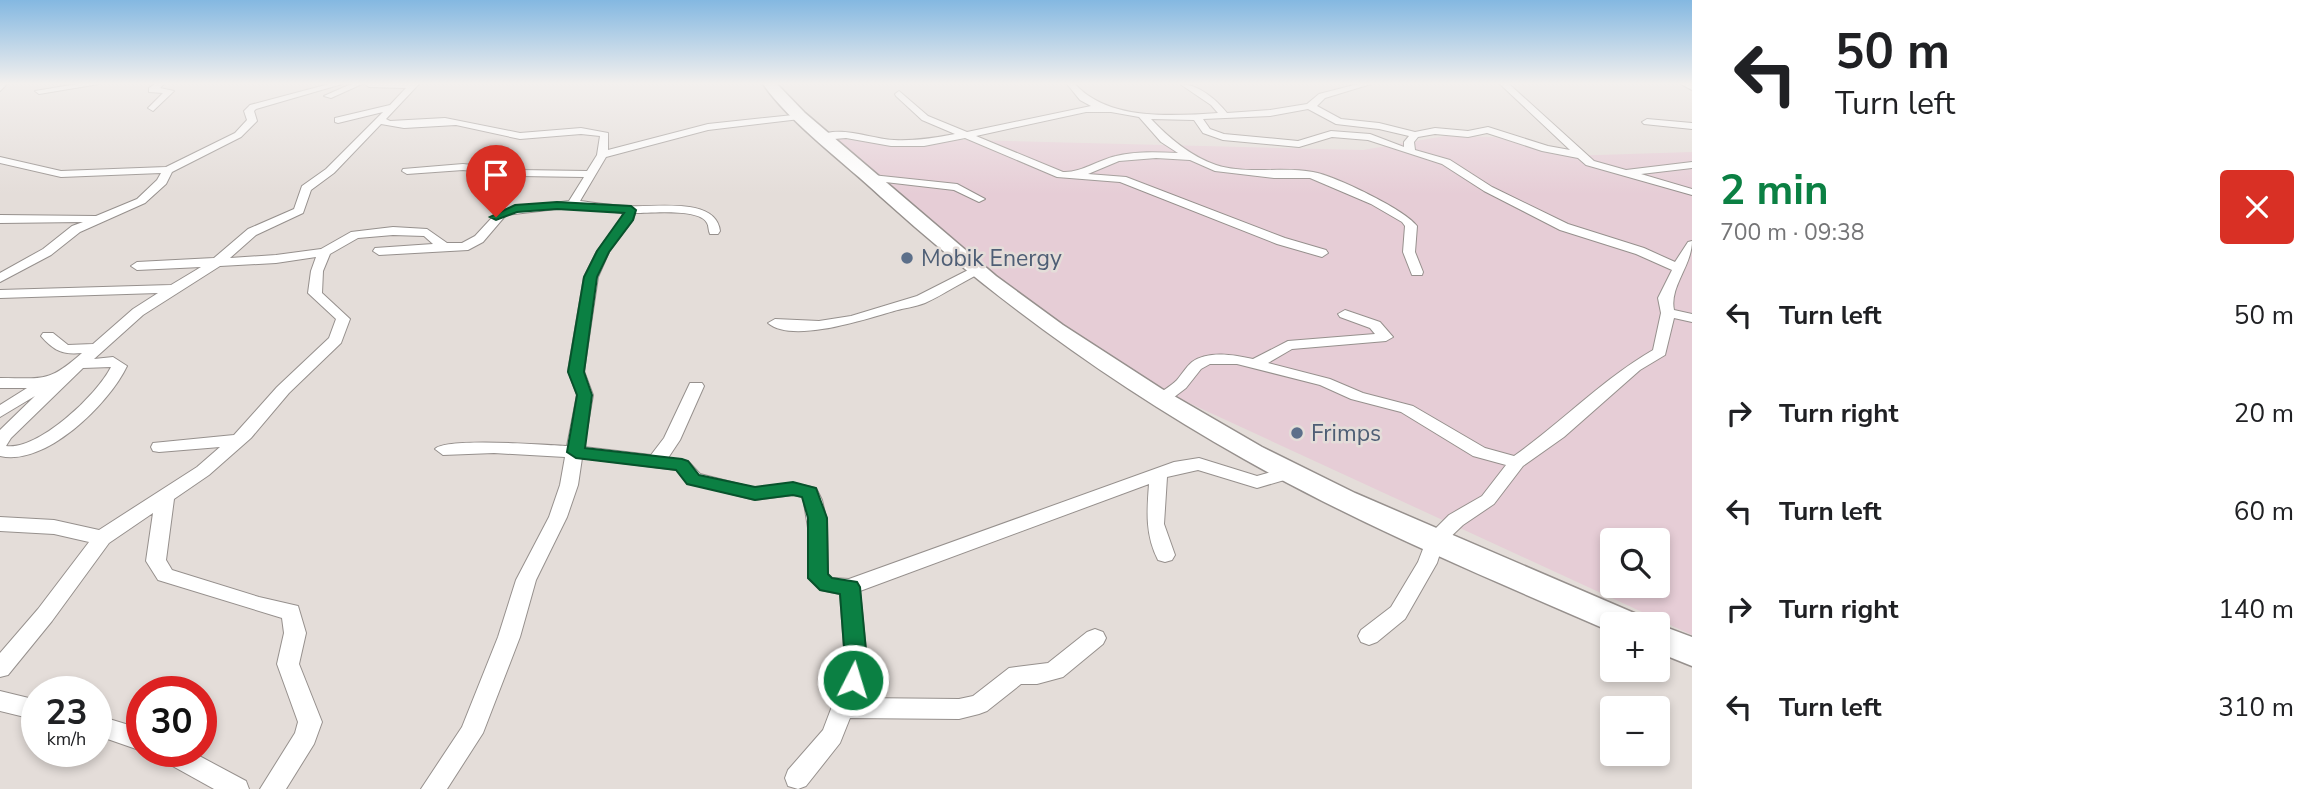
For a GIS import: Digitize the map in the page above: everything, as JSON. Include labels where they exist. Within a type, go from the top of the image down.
[{"type":"highway","points":[[805,121],[978,269],[1056,330],[1163,398],[1292,472],[1436,541],[1600,612]]},
{"type":"highway","points":[[1670,643],[1692,652]]},
{"type":"street","points":[[0,160],[69,174],[168,170],[238,135],[252,121]]},
{"type":"street","points":[[0,443],[63,378],[138,313],[217,262],[252,232],[299,211],[306,188],[330,171],[381,121],[390,124],[472,123],[521,135],[599,131],[605,135],[602,155],[573,204]]},
{"type":"street","points":[[602,155],[708,127],[760,121]]},
{"type":"street","points":[[931,121],[1072,178],[1122,179],[1281,241],[1322,253]]},
{"type":"street","points":[[822,136],[846,135],[910,144],[966,137],[1041,121]]},
{"type":"street","points":[[1147,121],[1165,140],[1192,157],[1226,171],[1312,175],[1375,202],[1409,223],[1409,252],[1417,272]]},
{"type":"street","points":[[1199,121],[1206,131],[1218,136],[1299,144],[1331,135],[1361,135],[1446,162],[1488,189],[1564,227],[1640,251],[1677,267]]},
{"type":"street","points":[[1337,121],[1379,126],[1415,135],[1447,130],[1468,134],[1488,130],[1546,149],[1580,155]]},
{"type":"street","points":[[1543,121],[1590,163],[1692,192]]},
{"type":"street","points":[[1647,122],[1692,126]]},
{"type":"street","points":[[1410,152],[1409,142],[1415,135]]},
{"type":"street","points":[[1072,178],[1117,157],[1192,157]]},
{"type":"street","points":[[1621,173],[1692,165]]},
{"type":"street","points":[[407,171],[463,167],[520,173],[590,174]]},
{"type":"street","points":[[0,278],[33,261],[63,237],[98,218],[141,201],[162,182],[168,170]]},
{"type":"street","points":[[872,178],[957,187],[967,190],[979,199]]},
{"type":"street","points":[[379,251],[464,247],[473,243],[503,212],[525,207],[573,204],[631,210],[696,212],[707,216],[713,222],[714,231]]},
{"type":"street","points":[[433,789],[471,733],[509,637],[526,580],[558,517],[569,485],[584,395],[576,372],[591,277],[603,251],[627,220],[631,210]]},
{"type":"street","points":[[0,219],[98,218]]},
{"type":"street","points":[[137,266],[261,260],[324,252],[355,235],[393,231],[427,233],[444,247]]},
{"type":"street","points":[[1369,636],[1398,613],[1427,563],[1436,541],[1461,516],[1488,500],[1517,462],[1558,433],[1634,367],[1660,352],[1668,313],[1665,298],[1675,279],[1677,267],[1692,245]]},
{"type":"street","points":[[0,667],[45,615],[102,538],[203,471],[239,440],[283,390],[336,340],[343,319],[341,315],[327,308],[315,293],[317,271],[324,252]]},
{"type":"street","points":[[775,323],[825,327],[852,322],[885,309],[918,301],[951,280],[978,269]]},
{"type":"street","points":[[0,294],[173,289]]},
{"type":"street","points":[[1668,313],[1692,318]]},
{"type":"street","points":[[1256,364],[1288,345],[1386,337],[1375,326],[1345,314]]},
{"type":"street","points":[[48,336],[65,350],[96,348]]},
{"type":"street","points":[[1163,398],[1181,385],[1196,366],[1207,360],[1237,360],[1325,382],[1356,396],[1406,409],[1479,452],[1517,462]]},
{"type":"street","points":[[0,450],[15,454],[43,444],[110,382],[119,366],[114,362],[80,364]]},
{"type":"street","points":[[0,383],[45,383],[63,378]]},
{"type":"street","points":[[0,412],[45,383]]},
{"type":"street","points":[[655,462],[672,440],[696,386]]},
{"type":"street","points":[[159,447],[239,440]]},
{"type":"street","points":[[443,449],[494,448],[576,452],[682,465],[694,479],[701,482],[726,485],[755,494],[793,489],[810,492],[818,518],[818,578],[828,585],[850,587],[1192,464],[1207,465],[1257,482],[1292,472]]},
{"type":"street","points":[[1158,474],[1155,524],[1165,555]]},
{"type":"street","points":[[165,496],[156,561],[165,575],[259,605],[291,612],[295,633],[288,664],[310,722],[306,737],[272,789]]},
{"type":"street","points":[[0,524],[54,527],[102,538]]},
{"type":"street","points":[[797,778],[832,736],[843,708],[856,661],[850,587]]},
{"type":"street","points":[[843,708],[929,710],[969,707],[979,704],[1021,674],[1037,675],[1055,670],[1095,638]]},
{"type":"street","points":[[0,701],[21,706]]},
{"type":"street","points":[[197,767],[237,789]]},
{"type":"shaded area","points":[[1445,136],[1494,137],[1567,156],[1692,152],[1692,635],[1670,625],[1670,612],[1642,612],[1612,598],[1670,598],[1670,528],[1600,528],[1600,593],[1139,380],[988,274],[827,137],[898,146],[931,139],[1363,150]]},
{"type":"place","name":"Mobik Energy","points":[[907,258]]},
{"type":"place","name":"Frimps","points":[[1297,433]]},
{"type":"route","points":[[496,217],[503,212],[525,207],[573,204],[631,210],[627,220],[603,251],[591,277],[576,372],[584,395],[576,452],[682,465],[694,479],[701,482],[726,485],[755,494],[793,489],[810,492],[818,518],[818,578],[828,585],[850,587],[856,648],[853,680]]}]
